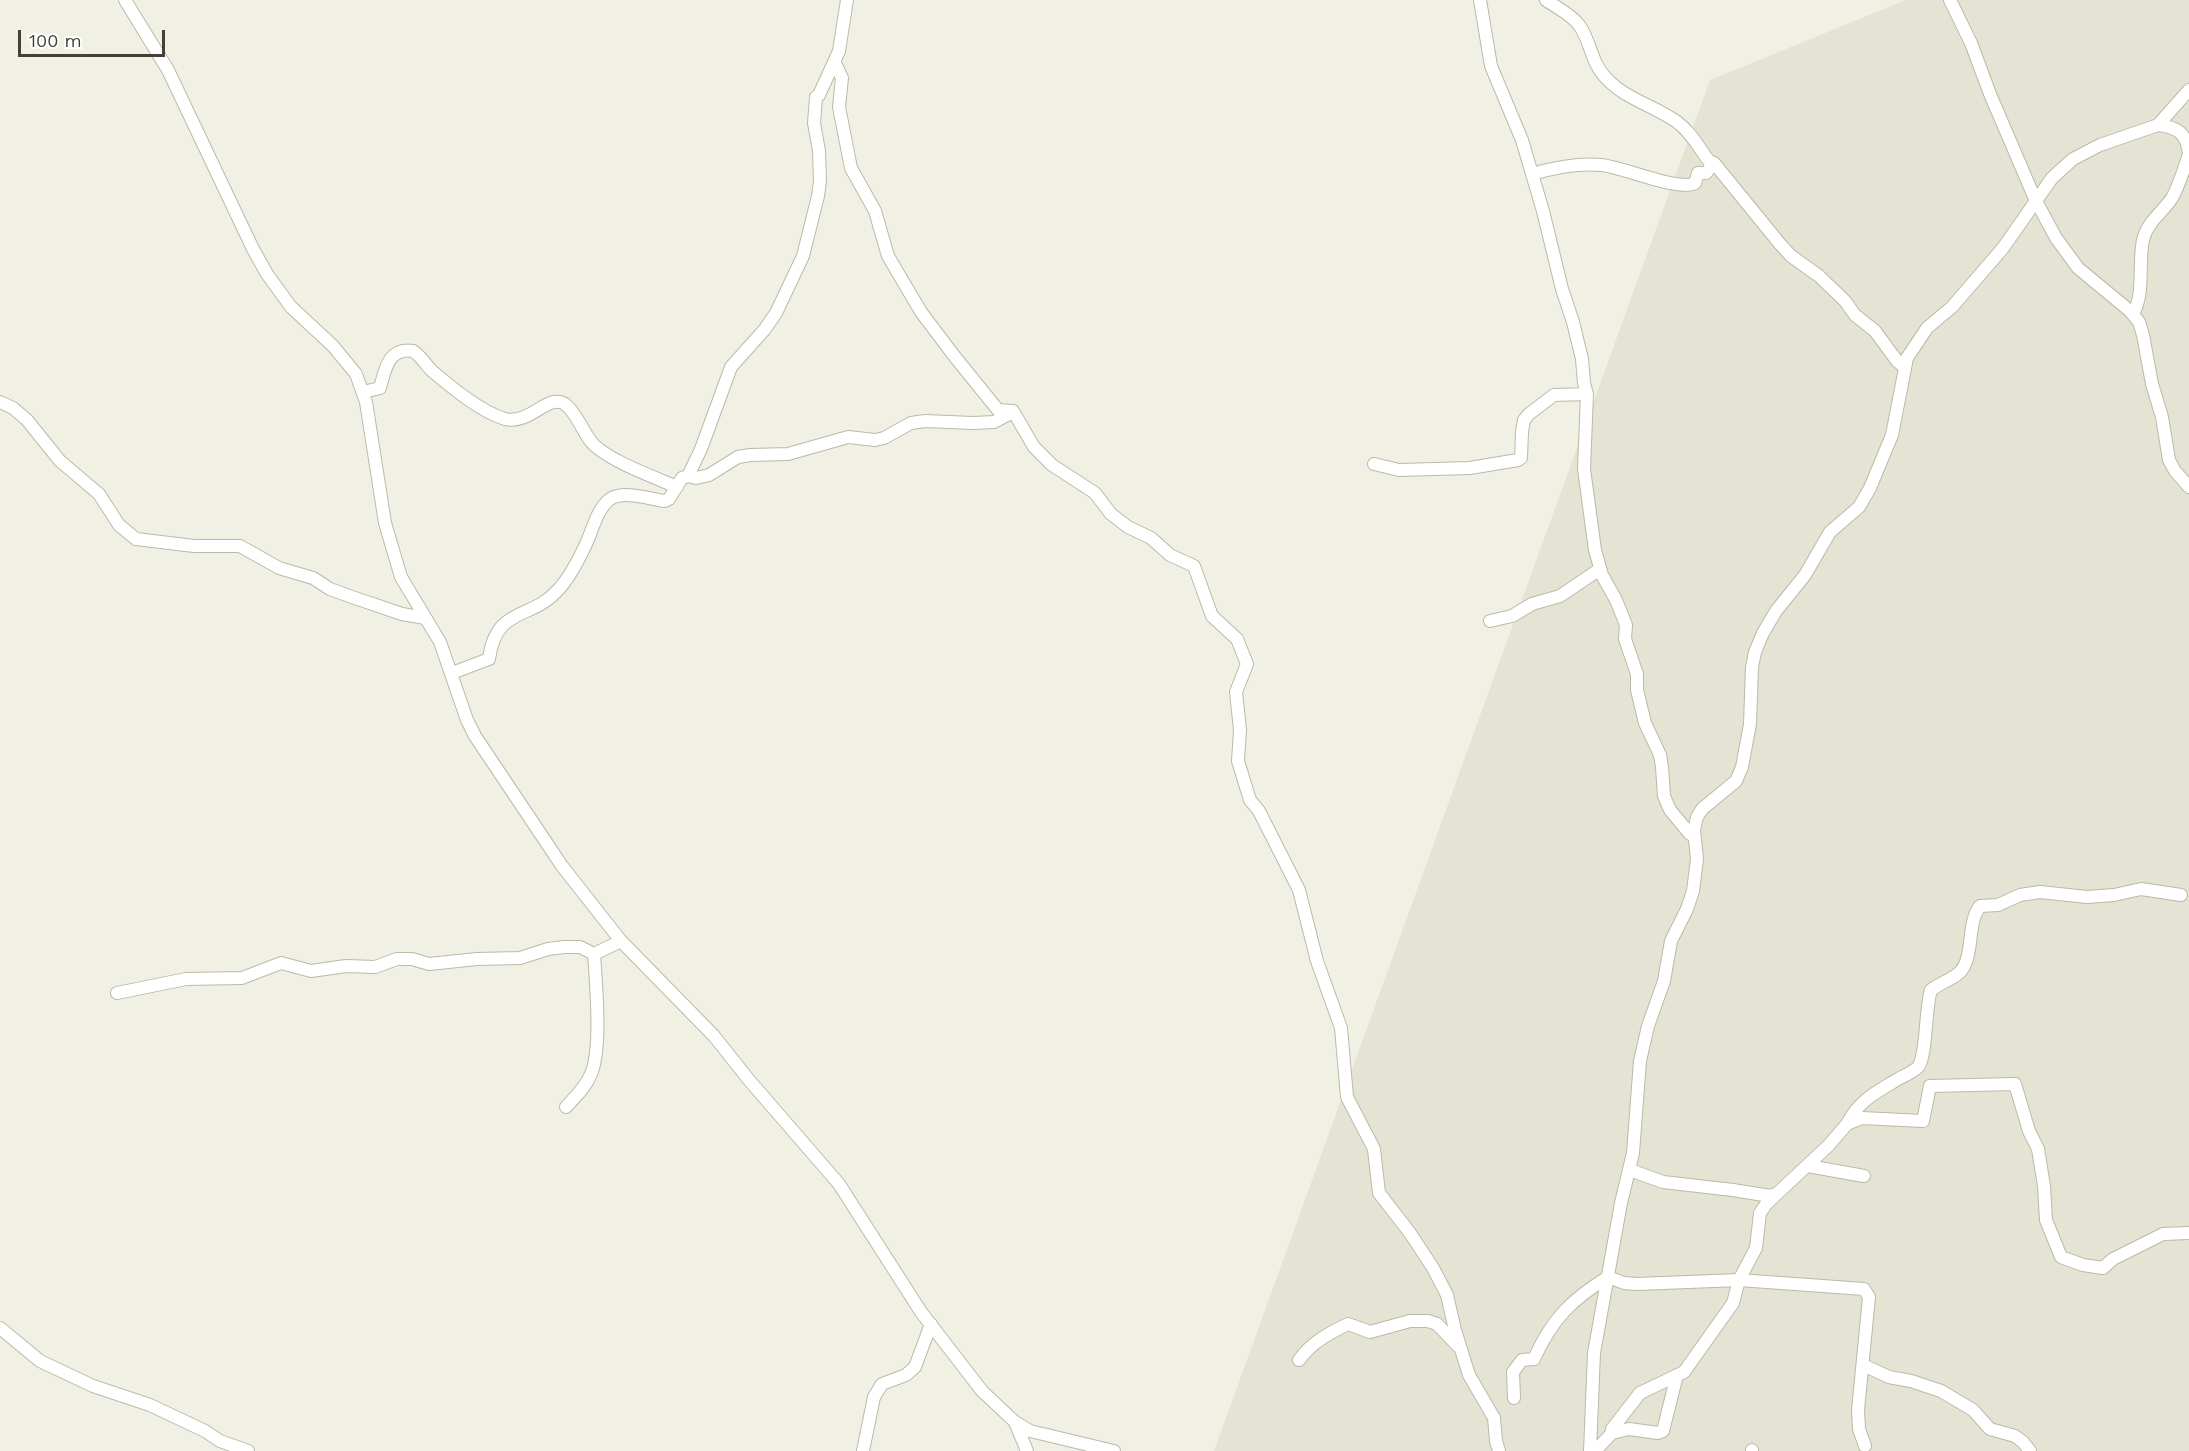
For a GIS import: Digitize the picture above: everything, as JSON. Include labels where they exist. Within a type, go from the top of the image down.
[{"type":"street","points":[[125,0],[168,70],[267,274],[291,308],[340,353],[356,374],[363,392],[377,478],[392,548],[401,577],[440,642],[467,720],[475,736],[562,866],[621,941],[714,1036],[839,1184],[930,1324],[982,1390],[1016,1422],[1042,1435],[1114,1451]]},
{"type":"street","points":[[688,476],[731,367],[776,314],[803,256],[820,181],[819,151],[814,123],[815,99],[839,51],[847,0]]},
{"type":"street","points":[[1480,0],[1491,66],[1518,131],[1532,174],[1562,289],[1574,322],[1582,359],[1587,394],[1584,469],[1600,569],[1626,625],[1625,639],[1637,674],[1645,723],[1660,755],[1664,796],[1670,810],[1690,834],[1694,830]]},
{"type":"street","points":[[1546,0],[1574,19],[1580,26],[1595,63],[1607,80],[1645,106],[1676,121],[1692,137],[1709,161],[1714,163],[1791,256],[1819,276],[1845,301],[1860,320],[1875,331],[1896,361],[1902,365],[1927,328],[1952,307],[2003,248],[2052,178],[2073,159],[2100,145],[2158,125],[2173,126],[2182,133],[2189,154],[2171,199],[2145,233],[2138,302],[2133,314]]},
{"type":"street","points":[[1950,0],[1971,44],[1989,94],[2036,199],[2067,256],[2133,314],[2139,322],[2152,384],[2162,417],[2169,460],[2189,487]]},
{"type":"street","points":[[835,63],[842,78],[839,107],[851,168],[875,211],[888,256],[921,312],[955,357],[998,410],[1013,411]]},
{"type":"street","points":[[2158,125],[2189,90]]},
{"type":"street","points":[[1532,174],[1581,165],[1602,165],[1683,186],[1695,183],[1698,173],[1706,173],[1714,163]]},
{"type":"street","points":[[363,392],[380,388],[387,361],[393,355],[402,351],[413,351],[430,369],[457,390],[499,417],[515,420],[524,418],[548,404],[559,402],[564,404],[589,439],[603,452],[676,487]]},
{"type":"street","points":[[1907,358],[1892,435],[1881,467],[1859,507],[1830,532],[1804,575],[1776,611],[1763,633],[1752,667],[1750,724],[1742,767],[1736,781],[1702,809],[1697,816],[1694,830],[1697,877],[1687,909],[1671,941],[1664,981],[1648,1026],[1640,1061],[1633,1153],[1621,1203],[1594,1353],[1590,1451],[1596,1450],[1640,1393],[1684,1372],[1733,1303],[1739,1280],[1756,1248],[1760,1214],[1763,1208],[1808,1166],[1847,1124],[1866,1098],[1918,1067],[1923,1054],[1927,1000],[1931,990],[1960,973],[1966,963],[1974,917],[1980,906],[1998,904],[2020,895],[2040,892],[2087,897],[2114,895],[2141,889],[2181,895]]},
{"type":"street","points":[[1374,464],[1399,470],[1470,468],[1518,460],[1521,458],[1524,420],[1529,414],[1554,395],[1587,394]]},
{"type":"street","points":[[0,402],[13,408],[27,420],[60,461],[99,494],[119,525],[136,539],[194,546],[240,546],[279,568],[313,578],[330,589],[402,614],[425,618]]},
{"type":"street","points":[[452,673],[489,659],[491,643],[509,620],[543,602],[558,590],[579,557],[602,508],[609,500],[618,496],[630,495],[665,501],[669,499],[682,478],[709,476],[728,463],[744,456],[793,453],[848,437],[875,440],[884,438],[911,423],[925,421],[994,422],[1013,411]]},
{"type":"street","points":[[1013,411],[1034,447],[1052,465],[1095,493],[1111,514],[1128,527],[1151,538],[1170,555],[1194,566],[1212,616],[1234,636],[1241,646],[1247,664],[1236,692],[1240,730],[1239,765],[1250,800],[1259,811],[1299,890],[1317,961],[1341,1028],[1347,1097],[1374,1149],[1379,1192],[1410,1233],[1447,1294],[1462,1351],[1476,1390],[1494,1418],[1499,1451]]},
{"type":"street","points":[[1490,621],[1512,616],[1532,604],[1560,596],[1600,569]]},
{"type":"street","points":[[594,954],[621,941]]},
{"type":"street","points":[[117,993],[186,979],[242,978],[281,963],[311,971],[346,966],[375,967],[397,959],[412,959],[429,964],[477,959],[520,958],[548,949],[564,947],[580,947],[594,954]]},
{"type":"street","points":[[566,1107],[591,1076],[596,1060],[597,993],[594,954]]},
{"type":"street","points":[[1847,1124],[1862,1118],[1923,1121],[1930,1086],[2015,1084],[2029,1131],[2038,1149],[2044,1186],[2046,1220],[2061,1257],[2083,1265],[2103,1268],[2113,1259],[2163,1233],[2189,1233]]},
{"type":"street","points":[[1808,1166],[1864,1176]]},
{"type":"street","points":[[1630,1170],[1663,1182],[1770,1196],[1776,1194]]},
{"type":"street","points":[[1608,1277],[1624,1283],[1638,1284],[1739,1280],[1864,1289],[1869,1297],[1858,1421],[1865,1446]]},
{"type":"street","points":[[1514,1398],[1513,1372],[1522,1360],[1534,1359],[1556,1318],[1592,1287],[1608,1277]]},
{"type":"street","points":[[1299,1360],[1308,1348],[1348,1324],[1370,1332],[1420,1320],[1437,1324],[1462,1351]]},
{"type":"street","points":[[863,1451],[874,1397],[882,1384],[906,1375],[915,1367],[930,1324]]},
{"type":"street","points":[[0,1328],[40,1361],[93,1386],[150,1405],[205,1431],[220,1441],[248,1451]]},
{"type":"street","points":[[1863,1365],[1889,1377],[1911,1381],[1941,1391],[1974,1410],[1990,1429],[2015,1436],[2030,1451]]},
{"type":"street","points":[[1611,1432],[1622,1429],[1658,1433],[1663,1431],[1677,1375]]},
{"type":"street","points":[[1016,1422],[1027,1451]]},
{"type":"shaded area","points":[[1906,0],[2189,0],[2189,1451],[1214,1451],[1710,80]]}]
